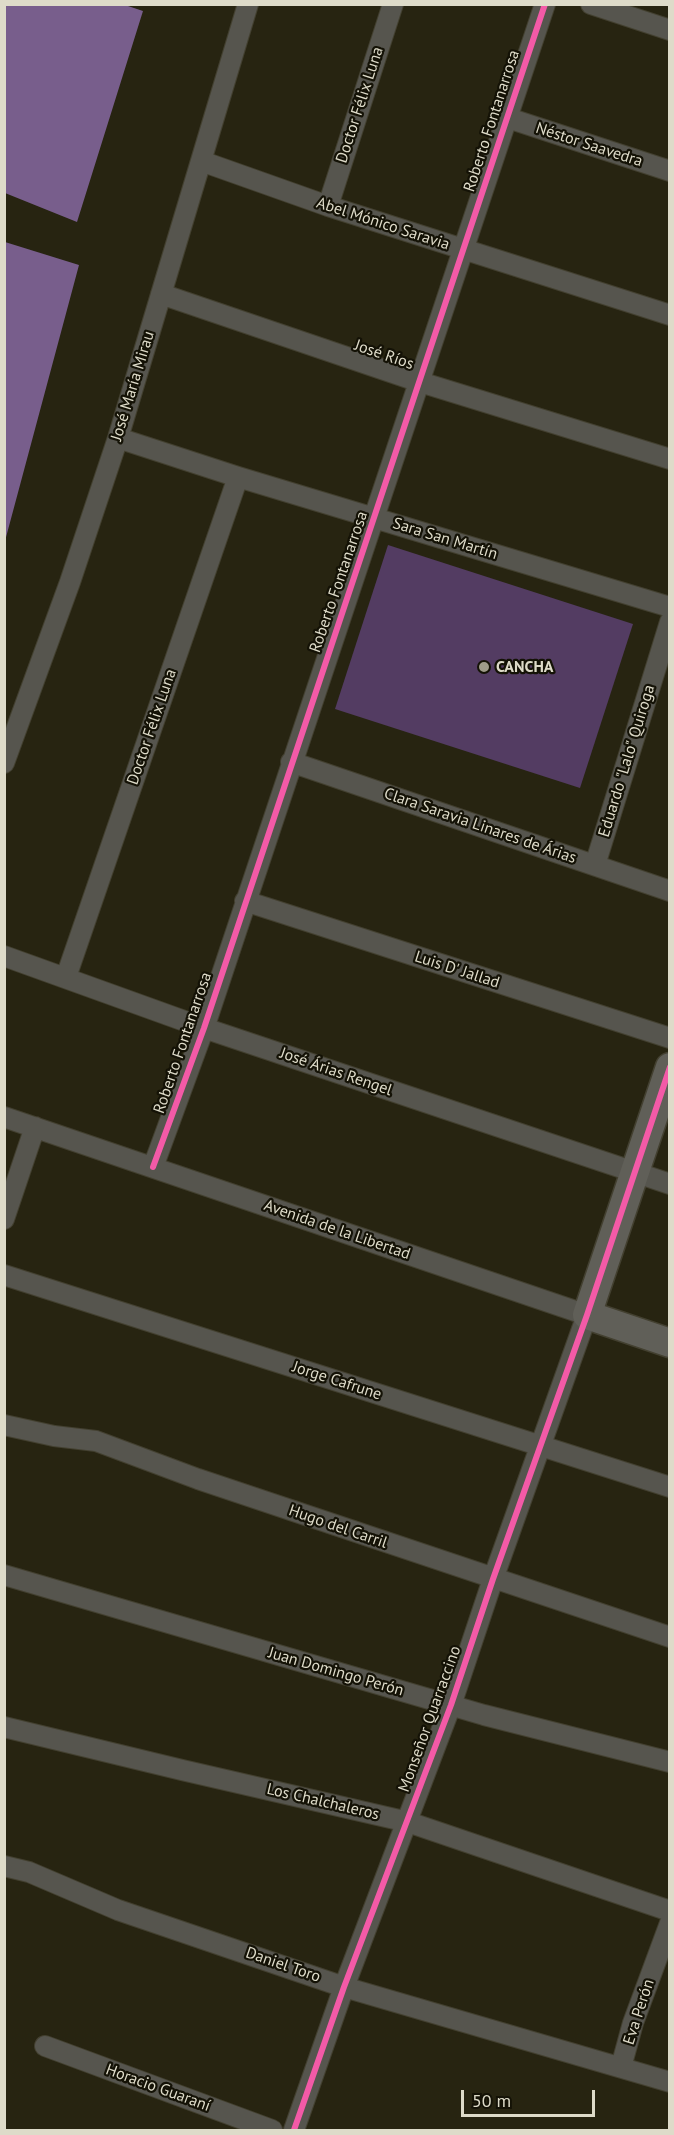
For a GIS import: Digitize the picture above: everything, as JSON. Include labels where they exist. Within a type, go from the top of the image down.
[{"type":"street","name":"José María Mirau","points":[[4,764],[70,582],[118,438],[248,4]]},
{"type":"street","name":"Doctor Félix Luna","points":[[328,206],[393,4]]},
{"type":"street","name":"Roberto Fontanarrosa","points":[[153,1167],[204,1028],[545,4]]},
{"type":"street","points":[[591,4],[669,30]]},
{"type":"street","name":"Néstor Saavedra","points":[[508,118],[669,171]]},
{"type":"street","name":"Abel Mónico Saravia","points":[[201,161],[328,206],[669,315]]},
{"type":"street","name":"José Ríos","points":[[161,294],[420,382],[669,459]]},
{"type":"street","name":"Sara San Martín","points":[[118,438],[238,477],[669,608]]},
{"type":"street","name":"Doctor Félix Luna","points":[[66,977],[238,477]]},
{"type":"street","name":"Eduardo \"Lalo\" Quiroga","points":[[595,866],[669,622]]},
{"type":"street","name":"Clara Saravia Linares de Árias","points":[[291,762],[669,891]]},
{"type":"street","name":"Luis D' Jallad","points":[[245,901],[669,1038]]},
{"type":"street","name":"José Árias Rengel","points":[[4,956],[204,1028],[669,1184]]},
{"type":"street","points":[[587,1315],[636,1173],[669,1067]]},
{"type":"street","name":"Avenida de la Libertad","points":[[4,1117],[669,1343]]},
{"type":"street","points":[[4,1219],[35,1126]]},
{"type":"street","name":"Jorge Cafrune","points":[[4,1275],[669,1487]]},
{"type":"street","name":"Monseñor Quarraccino","points":[[294,2130],[344,1986],[451,1705],[493,1579],[587,1315]]},
{"type":"street","name":"Hugo del Carril","points":[[4,1425],[54,1436],[96,1441],[198,1479],[669,1638]]},
{"type":"street","name":"Juan Domingo Perón","points":[[4,1575],[451,1705],[669,1762]]},
{"type":"street","name":"Los Chalchaleros","points":[[4,1727],[408,1822],[669,1911]]},
{"type":"street","name":"Daniel Toro","points":[[4,1866],[29,1872],[118,1910],[344,1986],[669,2082]]},
{"type":"street","name":"Eva Perón","points":[[621,2067],[633,2023],[669,1923]]},
{"type":"street","name":"Horacio Guaraní","points":[[45,2046],[272,2130]]},
{"type":"shaded area","points":[[4,5],[125,5],[143,11],[77,222],[5,193]]},
{"type":"shaded area","points":[[4,242],[79,265],[5,541]]},
{"type":"shaded area","name":"CANCHA","points":[[388,545],[633,624],[580,788],[335,709]]},
{"type":"cycle path","points":[[153,1167],[204,1028],[545,4]]},
{"type":"cycle path","points":[[294,2130],[344,1987],[451,1705],[493,1579],[587,1315],[670,1067]]},
{"type":"place","name":"CANCHA","points":[[484,667]]}]
